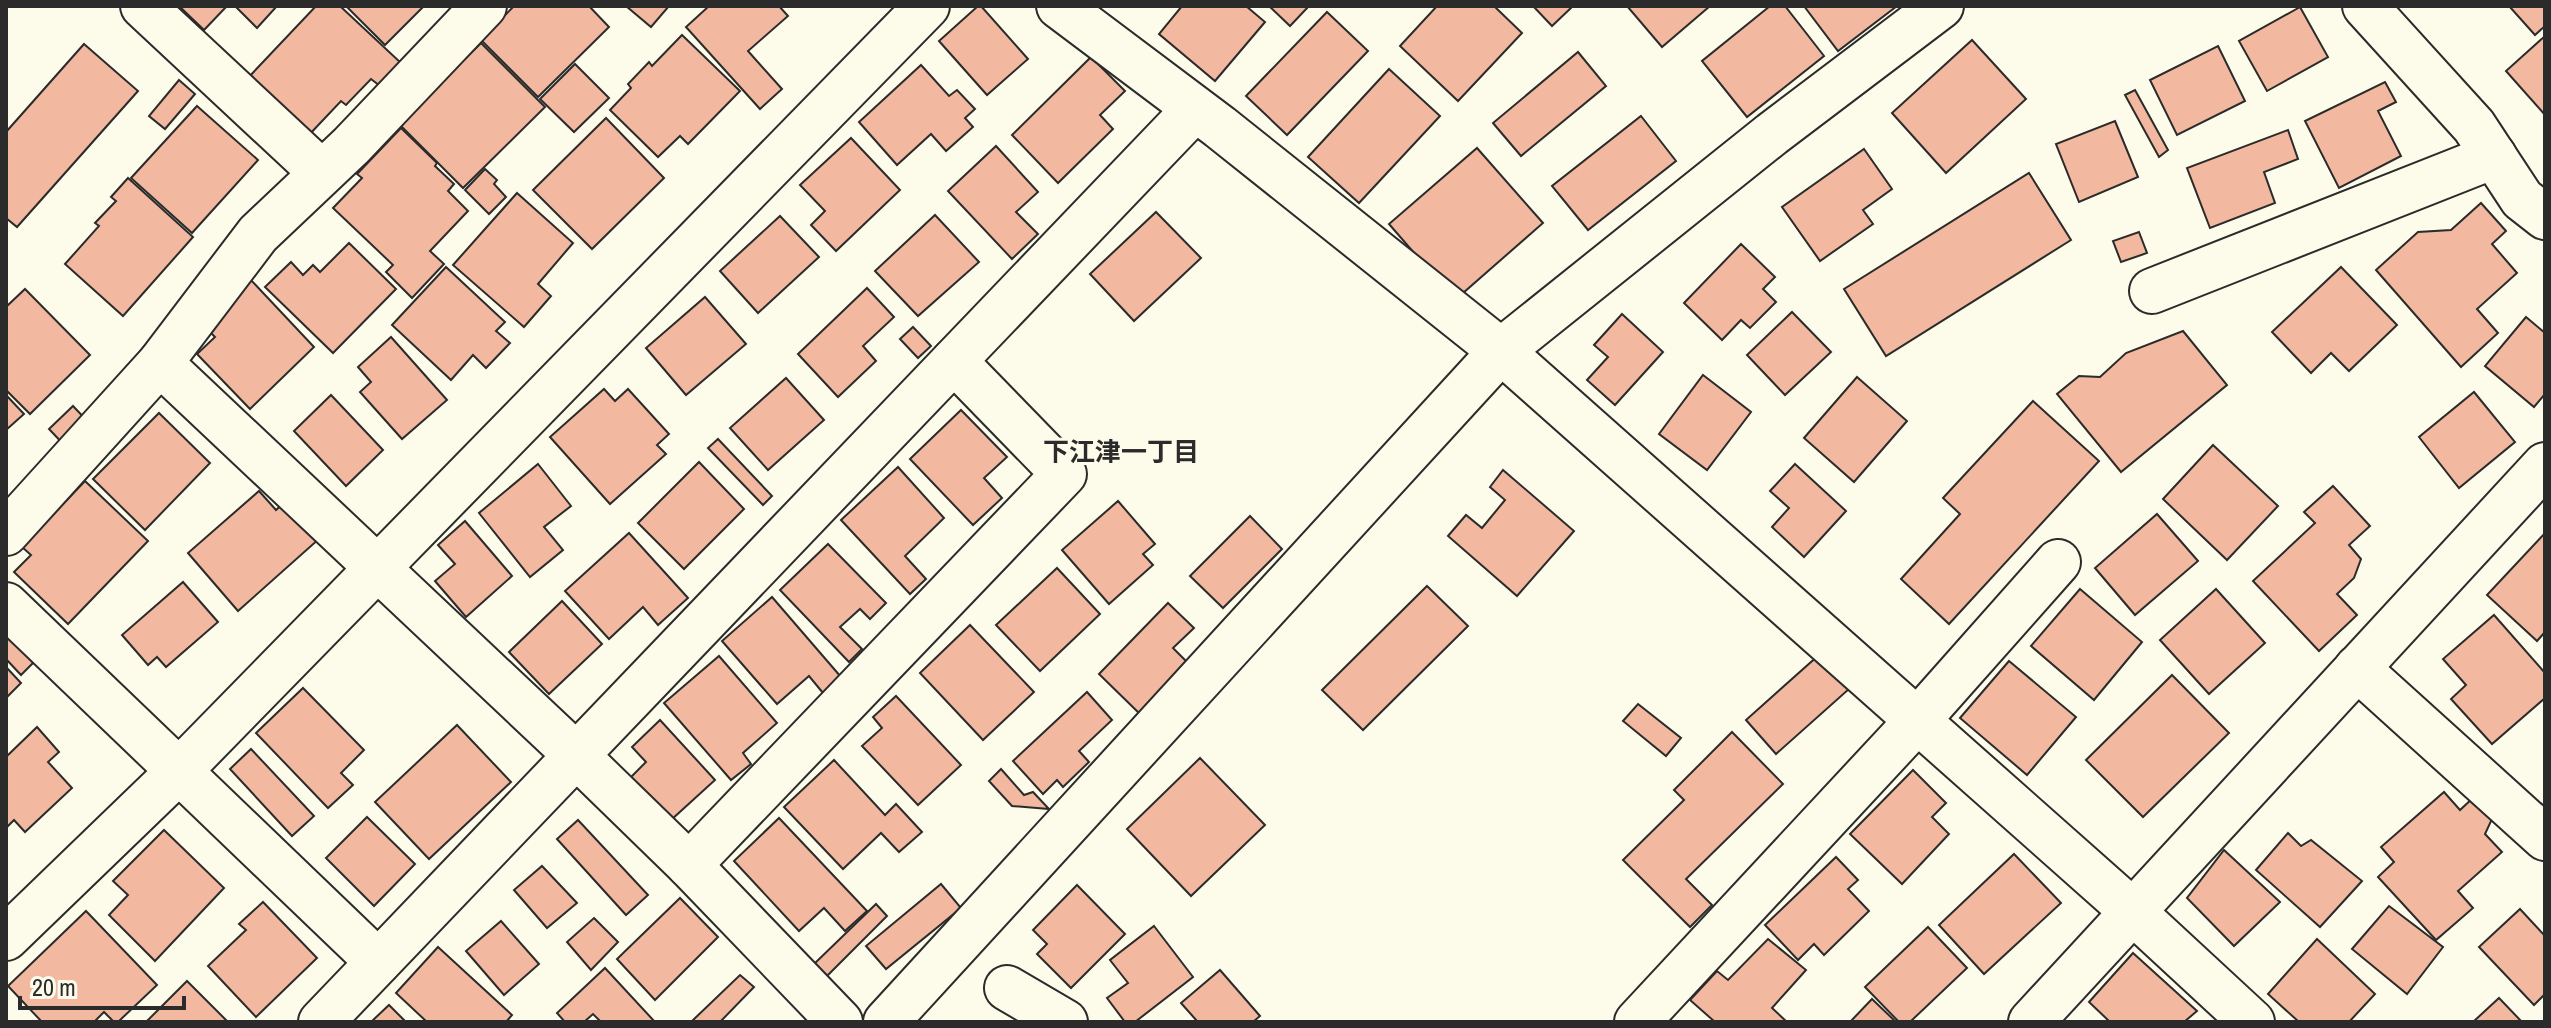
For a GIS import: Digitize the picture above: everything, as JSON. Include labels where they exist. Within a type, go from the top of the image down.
[{"type":"street","points":[[143,6],[321,172]]},
{"type":"street","points":[[6,533],[160,363],[258,234],[351,146],[484,6]]},
{"type":"street","points":[[6,938],[178,772],[927,6]]},
{"type":"street","points":[[1059,6],[1195,109],[1501,351],[2132,911],[2252,1022]]},
{"type":"street","points":[[886,1022],[1501,351],[1772,134],[1941,6]]},
{"type":"street","points":[[2365,6],[2474,126],[2522,199],[2545,217]]},
{"type":"street","points":[[321,1022],[1195,109]]},
{"type":"street","points":[[2152,291],[2494,156]]},
{"type":"street","points":[[689,865],[1064,474],[954,361]]},
{"type":"street","points":[[160,363],[577,756],[689,865],[840,1022]]},
{"type":"street","points":[[2031,1022],[2357,668],[2542,475]]},
{"type":"street","points":[[1637,1022],[1917,721],[2058,562]]},
{"type":"street","points":[[6,605],[378,962]]},
{"type":"street","points":[[2357,668],[2545,838]]},
{"type":"street","points":[[1007,988],[1065,1022]]},
{"type":"building","points":[[179,6],[227,6],[204,30]]},
{"type":"building","points":[[235,6],[277,6],[257,28]]},
{"type":"building","points":[[316,6],[340,6],[401,63],[380,86],[371,79],[346,105],[341,101],[307,137],[246,80]]},
{"type":"building","points":[[346,6],[424,6],[385,45]]},
{"type":"building","points":[[514,6],[589,6],[609,27],[538,97],[481,40]]},
{"type":"building","points":[[626,6],[669,6],[651,27]]},
{"type":"building","points":[[709,6],[779,6],[788,16],[748,51],[782,89],[760,109],[686,27]]},
{"type":"building","points":[[978,6],[1028,59],[987,95],[939,41]]},
{"type":"building","points":[[1182,6],[1246,6],[1265,22],[1215,81],[1159,34]]},
{"type":"building","points":[[1269,6],[1309,6],[1290,26]]},
{"type":"building","points":[[1437,6],[1494,6],[1522,33],[1458,101],[1400,46]]},
{"type":"building","points":[[1533,6],[1573,6],[1552,26]]},
{"type":"building","points":[[1627,6],[1710,6],[1662,47]]},
{"type":"building","points":[[1770,6],[1785,6],[1824,56],[1747,117],[1702,61]]},
{"type":"building","points":[[1804,6],[1897,6],[1838,51]]},
{"type":"building","points":[[2509,6],[2545,6],[2545,26],[2535,35]]},
{"type":"building","points":[[2300,7],[2328,57],[2267,91],[2239,41]]},
{"type":"building","points":[[1327,12],[1368,51],[1287,135],[1246,96]]},
{"type":"building","points":[[682,35],[740,91],[688,144],[680,136],[658,157],[610,110],[631,88],[628,84],[649,62],[652,66]]},
{"type":"building","points":[[2545,36],[2545,115],[2506,71]]},
{"type":"building","points":[[1972,40],[2026,99],[1946,173],[1892,113]]},
{"type":"building","points":[[481,43],[545,107],[463,188],[399,124]]},
{"type":"building","points":[[84,44],[138,91],[17,227],[6,218],[6,132]]},
{"type":"building","points":[[2218,46],[2245,101],[2177,135],[2150,80]]},
{"type":"building","points":[[1578,52],[1606,86],[1521,156],[1493,123]]},
{"type":"building","points":[[1091,57],[1125,91],[1100,115],[1113,129],[1058,183],[1012,135]]},
{"type":"building","points":[[575,64],[609,98],[574,132],[540,99]]},
{"type":"building","points":[[921,65],[949,96],[957,90],[975,109],[965,118],[973,127],[946,151],[931,134],[897,165],[859,122]]},
{"type":"building","points":[[1389,69],[1440,116],[1359,203],[1308,157]]},
{"type":"building","points":[[179,80],[195,94],[165,129],[149,116]]},
{"type":"building","points":[[2385,82],[2396,102],[2378,111],[2401,156],[2339,188],[2305,121]]},
{"type":"building","points":[[2135,90],[2168,150],[2159,157],[2125,95]]},
{"type":"building","points":[[197,106],[258,160],[192,233],[131,178]]},
{"type":"building","points":[[1641,116],[1676,161],[1588,230],[1552,186]]},
{"type":"building","points":[[606,118],[664,178],[592,249],[533,190]]},
{"type":"building","points":[[2115,121],[2138,177],[2079,202],[2056,144]]},
{"type":"building","points":[[401,128],[454,184],[448,191],[468,211],[430,251],[444,264],[412,298],[386,272],[393,265],[333,208],[362,178],[357,174]]},
{"type":"building","points":[[2288,130],[2298,159],[2264,172],[2275,203],[2210,228],[2187,168]]},
{"type":"building","points":[[851,138],[900,190],[836,251],[811,225],[825,211],[800,185]]},
{"type":"building","points":[[996,146],[1038,192],[1016,212],[1038,234],[1012,259],[948,191]]},
{"type":"building","points":[[1477,148],[1543,223],[1455,300],[1389,224]]},
{"type":"building","points":[[1864,149],[1892,189],[1863,210],[1873,224],[1820,261],[1782,207]]},
{"type":"building","points":[[485,169],[497,180],[494,184],[506,197],[489,214],[465,190]]},
{"type":"building","points":[[2029,173],[2071,240],[1886,356],[1844,289]]},
{"type":"building","points":[[128,178],[193,237],[123,316],[65,264],[99,226],[95,223],[116,201],[111,197]]},
{"type":"building","points":[[517,193],[573,243],[538,284],[551,296],[524,327],[453,265]]},
{"type":"building","points":[[2481,203],[2506,231],[2492,244],[2517,273],[2477,309],[2498,333],[2461,367],[2376,270],[2418,232],[2451,230]]},
{"type":"building","points":[[1156,212],[1201,258],[1134,321],[1090,274]]},
{"type":"building","points":[[935,215],[979,262],[918,316],[875,271]]},
{"type":"building","points":[[780,216],[819,257],[758,313],[720,271]]},
{"type":"building","points":[[2139,232],[2147,253],[2121,262],[2113,241]]},
{"type":"building","points":[[349,243],[396,289],[333,353],[265,287],[291,262],[303,275],[313,265],[320,272]]},
{"type":"building","points":[[1741,244],[1775,277],[1763,289],[1776,302],[1750,328],[1741,320],[1722,340],[1684,303]]},
{"type":"building","points":[[446,267],[505,322],[496,331],[510,343],[486,368],[473,355],[451,380],[392,325]]},
{"type":"building","points":[[2341,267],[2397,325],[2349,371],[2331,353],[2311,373],[2272,332]]},
{"type":"building","points":[[250,279],[314,347],[250,409],[197,354],[215,337],[203,325]]},
{"type":"building","points":[[867,288],[894,317],[863,346],[876,361],[838,397],[798,354]]},
{"type":"building","points":[[25,289],[90,355],[30,414],[6,390],[6,307]]},
{"type":"building","points":[[705,297],[746,344],[686,395],[646,348]]},
{"type":"building","points":[[1792,312],[1831,352],[1785,395],[1747,355]]},
{"type":"building","points":[[1622,314],[1663,352],[1615,405],[1587,380],[1608,357],[1594,345]]},
{"type":"building","points":[[2526,317],[2545,333],[2545,394],[2534,407],[2485,366]]},
{"type":"building","points":[[913,327],[931,346],[918,358],[900,339]]},
{"type":"building","points":[[2183,331],[2227,385],[2121,472],[2057,394],[2079,376],[2100,377],[2126,353]]},
{"type":"building","points":[[391,337],[447,400],[402,439],[360,392],[371,382],[358,367]]},
{"type":"building","points":[[1703,375],[1751,412],[1707,470],[1659,434]]},
{"type":"building","points":[[1857,377],[1907,421],[1854,482],[1804,438]]},
{"type":"building","points":[[786,378],[824,420],[768,470],[730,428]]},
{"type":"building","points":[[604,389],[615,401],[628,389],[669,434],[657,445],[666,454],[610,504],[550,437]]},
{"type":"building","points":[[2474,392],[2515,442],[2459,488],[2419,437]]},
{"type":"building","points":[[6,395],[24,414],[6,430]]},
{"type":"building","points":[[331,395],[383,450],[346,486],[294,431]]},
{"type":"building","points":[[2033,401],[2099,461],[1949,624],[1901,579],[1960,514],[1943,498]]},
{"type":"building","points":[[73,406],[91,425],[67,448],[49,429]]},
{"type":"building","points":[[961,410],[1007,457],[984,478],[1002,498],[973,525],[910,459]]},
{"type":"building","points":[[159,413],[210,463],[145,530],[93,479]]},
{"type":"building","points":[[718,439],[772,496],[763,505],[708,448]]},
{"type":"building","points":[[2213,445],[2278,506],[2227,560],[2163,499]]},
{"type":"building","points":[[699,462],[744,509],[684,569],[638,523]]},
{"type":"building","points":[[538,464],[571,506],[544,527],[563,550],[530,577],[479,513]]},
{"type":"building","points":[[1795,464],[1846,511],[1804,557],[1772,527],[1789,508],[1770,491]]},
{"type":"building","points":[[898,467],[944,518],[905,556],[926,579],[910,594],[841,520]]},
{"type":"building","points":[[1503,470],[1574,531],[1517,596],[1448,536],[1466,515],[1482,528],[1505,500],[1490,487]]},
{"type":"building","points":[[85,481],[148,541],[68,624],[14,572],[31,555],[22,547]]},
{"type":"building","points":[[2333,486],[2370,526],[2349,545],[2361,559],[2354,578],[2337,594],[2357,615],[2319,651],[2253,581],[2315,523],[2304,512]]},
{"type":"building","points":[[259,491],[276,510],[287,500],[320,538],[238,611],[188,553]]},
{"type":"building","points":[[1118,501],[1155,544],[1143,554],[1153,565],[1109,604],[1062,550]]},
{"type":"building","points":[[2157,514],[2198,561],[2135,615],[2095,568]]},
{"type":"building","points":[[1250,516],[1282,549],[1223,608],[1190,576]]},
{"type":"building","points":[[465,521],[512,576],[466,617],[435,581],[455,564],[438,545]]},
{"type":"building","points":[[629,533],[688,598],[658,625],[643,607],[609,639],[565,591]]},
{"type":"building","points":[[2545,533],[2545,632],[2537,641],[2487,595]]},
{"type":"building","points":[[828,544],[886,603],[870,619],[860,609],[840,627],[862,649],[849,662],[780,590]]},
{"type":"building","points":[[1057,568],[1100,614],[1040,671],[996,625]]},
{"type":"building","points":[[183,582],[218,622],[166,667],[157,657],[148,665],[122,635]]},
{"type":"building","points":[[1427,586],[1468,626],[1363,730],[1322,690]]},
{"type":"building","points":[[2080,589],[2142,642],[2094,700],[2031,646]]},
{"type":"building","points":[[2216,589],[2265,643],[2209,694],[2160,640]]},
{"type":"building","points":[[772,597],[841,677],[823,693],[809,676],[777,704],[722,641]]},
{"type":"building","points":[[562,601],[602,644],[549,694],[509,652]]},
{"type":"building","points":[[1168,603],[1194,628],[1173,648],[1190,665],[1141,715],[1099,674]]},
{"type":"building","points":[[2494,615],[2545,673],[2545,698],[2492,744],[2451,699],[2466,685],[2443,659]]},
{"type":"building","points":[[6,623],[39,657],[21,675],[6,659]]},
{"type":"building","points":[[970,625],[1034,692],[983,740],[920,673]]},
{"type":"building","points":[[1820,654],[1849,689],[1776,754],[1746,720]]},
{"type":"building","points":[[719,656],[777,723],[743,753],[751,764],[731,780],[664,703]]},
{"type":"building","points":[[2009,661],[2076,717],[2027,775],[1960,718]]},
{"type":"building","points":[[6,667],[21,683],[6,698]]},
{"type":"building","points":[[2172,675],[2229,733],[2143,817],[2086,760]]},
{"type":"building","points":[[303,688],[364,750],[341,773],[353,785],[328,808],[256,733]]},
{"type":"building","points":[[1087,692],[1112,720],[1079,751],[1089,762],[1063,787],[1057,780],[1043,794],[1013,761]]},
{"type":"building","points":[[896,696],[961,765],[918,805],[862,746],[882,728],[873,717]]},
{"type":"building","points":[[1638,704],[1681,738],[1666,756],[1623,721]]},
{"type":"building","points":[[660,720],[715,780],[671,820],[631,777],[646,762],[632,747]]},
{"type":"building","points":[[457,725],[511,782],[429,859],[375,802]]},
{"type":"building","points":[[37,727],[59,752],[48,762],[72,788],[25,832],[14,820],[6,828],[6,757]]},
{"type":"building","points":[[1732,732],[1783,784],[1686,879],[1712,905],[1690,927],[1623,860],[1684,800],[1674,790]]},
{"type":"building","points":[[251,749],[314,816],[292,836],[230,769]]},
{"type":"building","points":[[1200,758],[1265,825],[1191,896],[1127,829]]},
{"type":"building","points":[[834,760],[885,815],[896,804],[922,832],[899,852],[881,833],[843,869],[784,807]]},
{"type":"building","points":[[1001,769],[1024,795],[1033,792],[1049,809],[1012,806],[989,781]]},
{"type":"building","points":[[1913,770],[1946,803],[1932,817],[1949,834],[1902,884],[1850,834]]},
{"type":"building","points":[[2444,792],[2460,810],[2474,797],[2492,819],[2485,834],[2502,852],[2458,891],[2473,908],[2436,940],[2378,877],[2394,862],[2381,847]]},
{"type":"building","points":[[367,817],[415,864],[374,906],[326,858]]},
{"type":"building","points":[[779,818],[867,911],[845,931],[824,908],[799,931],[734,861]]},
{"type":"building","points":[[578,820],[648,895],[626,915],[557,839]]},
{"type":"building","points":[[164,830],[224,888],[155,961],[109,915],[128,895],[113,881]]},
{"type":"building","points":[[2288,833],[2301,846],[2311,840],[2362,881],[2320,927],[2256,870]]},
{"type":"building","points":[[2224,850],[2280,902],[2234,946],[2187,898]]},
{"type":"building","points":[[2014,854],[2061,903],[1984,974],[1939,925]]},
{"type":"building","points":[[1836,857],[1858,880],[1848,889],[1869,911],[1824,955],[1814,944],[1798,960],[1765,925]]},
{"type":"building","points":[[542,866],[577,903],[547,928],[514,890]]},
{"type":"building","points":[[941,884],[961,908],[886,969],[866,946]]},
{"type":"building","points":[[1077,885],[1125,934],[1071,988],[1037,954],[1047,944],[1033,930]]},
{"type":"building","points":[[680,898],[718,937],[655,1000],[617,959]]},
{"type":"building","points":[[263,902],[317,958],[256,1017],[208,966],[246,930],[239,924]]},
{"type":"building","points":[[876,904],[887,916],[826,977],[814,964]]},
{"type":"building","points":[[2389,906],[2443,947],[2407,994],[2352,949]]},
{"type":"building","points":[[2520,909],[2545,936],[2545,994],[2534,1005],[2479,947]]},
{"type":"building","points":[[86,911],[157,985],[118,1022],[104,1012],[94,1022],[42,1022],[8,986]]},
{"type":"building","points":[[594,918],[618,942],[591,970],[567,942]]},
{"type":"building","points":[[501,921],[539,964],[504,995],[466,951]]},
{"type":"building","points":[[1154,926],[1193,977],[1135,1022],[1125,1022],[1107,998],[1128,983],[1110,960]]},
{"type":"building","points":[[1928,927],[1967,968],[1910,1022],[1899,1022],[1865,987]]},
{"type":"building","points":[[1768,939],[1806,970],[1772,1008],[1787,1022],[1715,1022],[1690,1000],[1717,971],[1728,980]]},
{"type":"building","points":[[2317,939],[2375,994],[2349,1022],[2299,1022],[2268,994]]},
{"type":"building","points":[[438,947],[512,1015],[506,1022],[427,1022],[396,993]]},
{"type":"building","points":[[2133,953],[2197,1011],[2184,1022],[2110,1022],[2089,1002]]},
{"type":"building","points":[[605,968],[655,1022],[601,1022],[593,1014],[584,1022],[565,1022],[557,1013]]},
{"type":"building","points":[[1220,970],[1260,1016],[1253,1022],[1195,1022],[1181,1003]]},
{"type":"building","points":[[740,975],[754,987],[720,1022],[691,1022]]},
{"type":"building","points":[[187,981],[228,1022],[146,1022]]},
{"type":"building","points":[[2499,998],[2522,1022],[2473,1022]]},
{"type":"building","points":[[1872,999],[1896,1022],[1850,1022]]},
{"type":"building","points":[[389,1005],[406,1022],[371,1022]]},
{"type":"district","name":"下江津一丁目","points":[[1121,452]]}]
